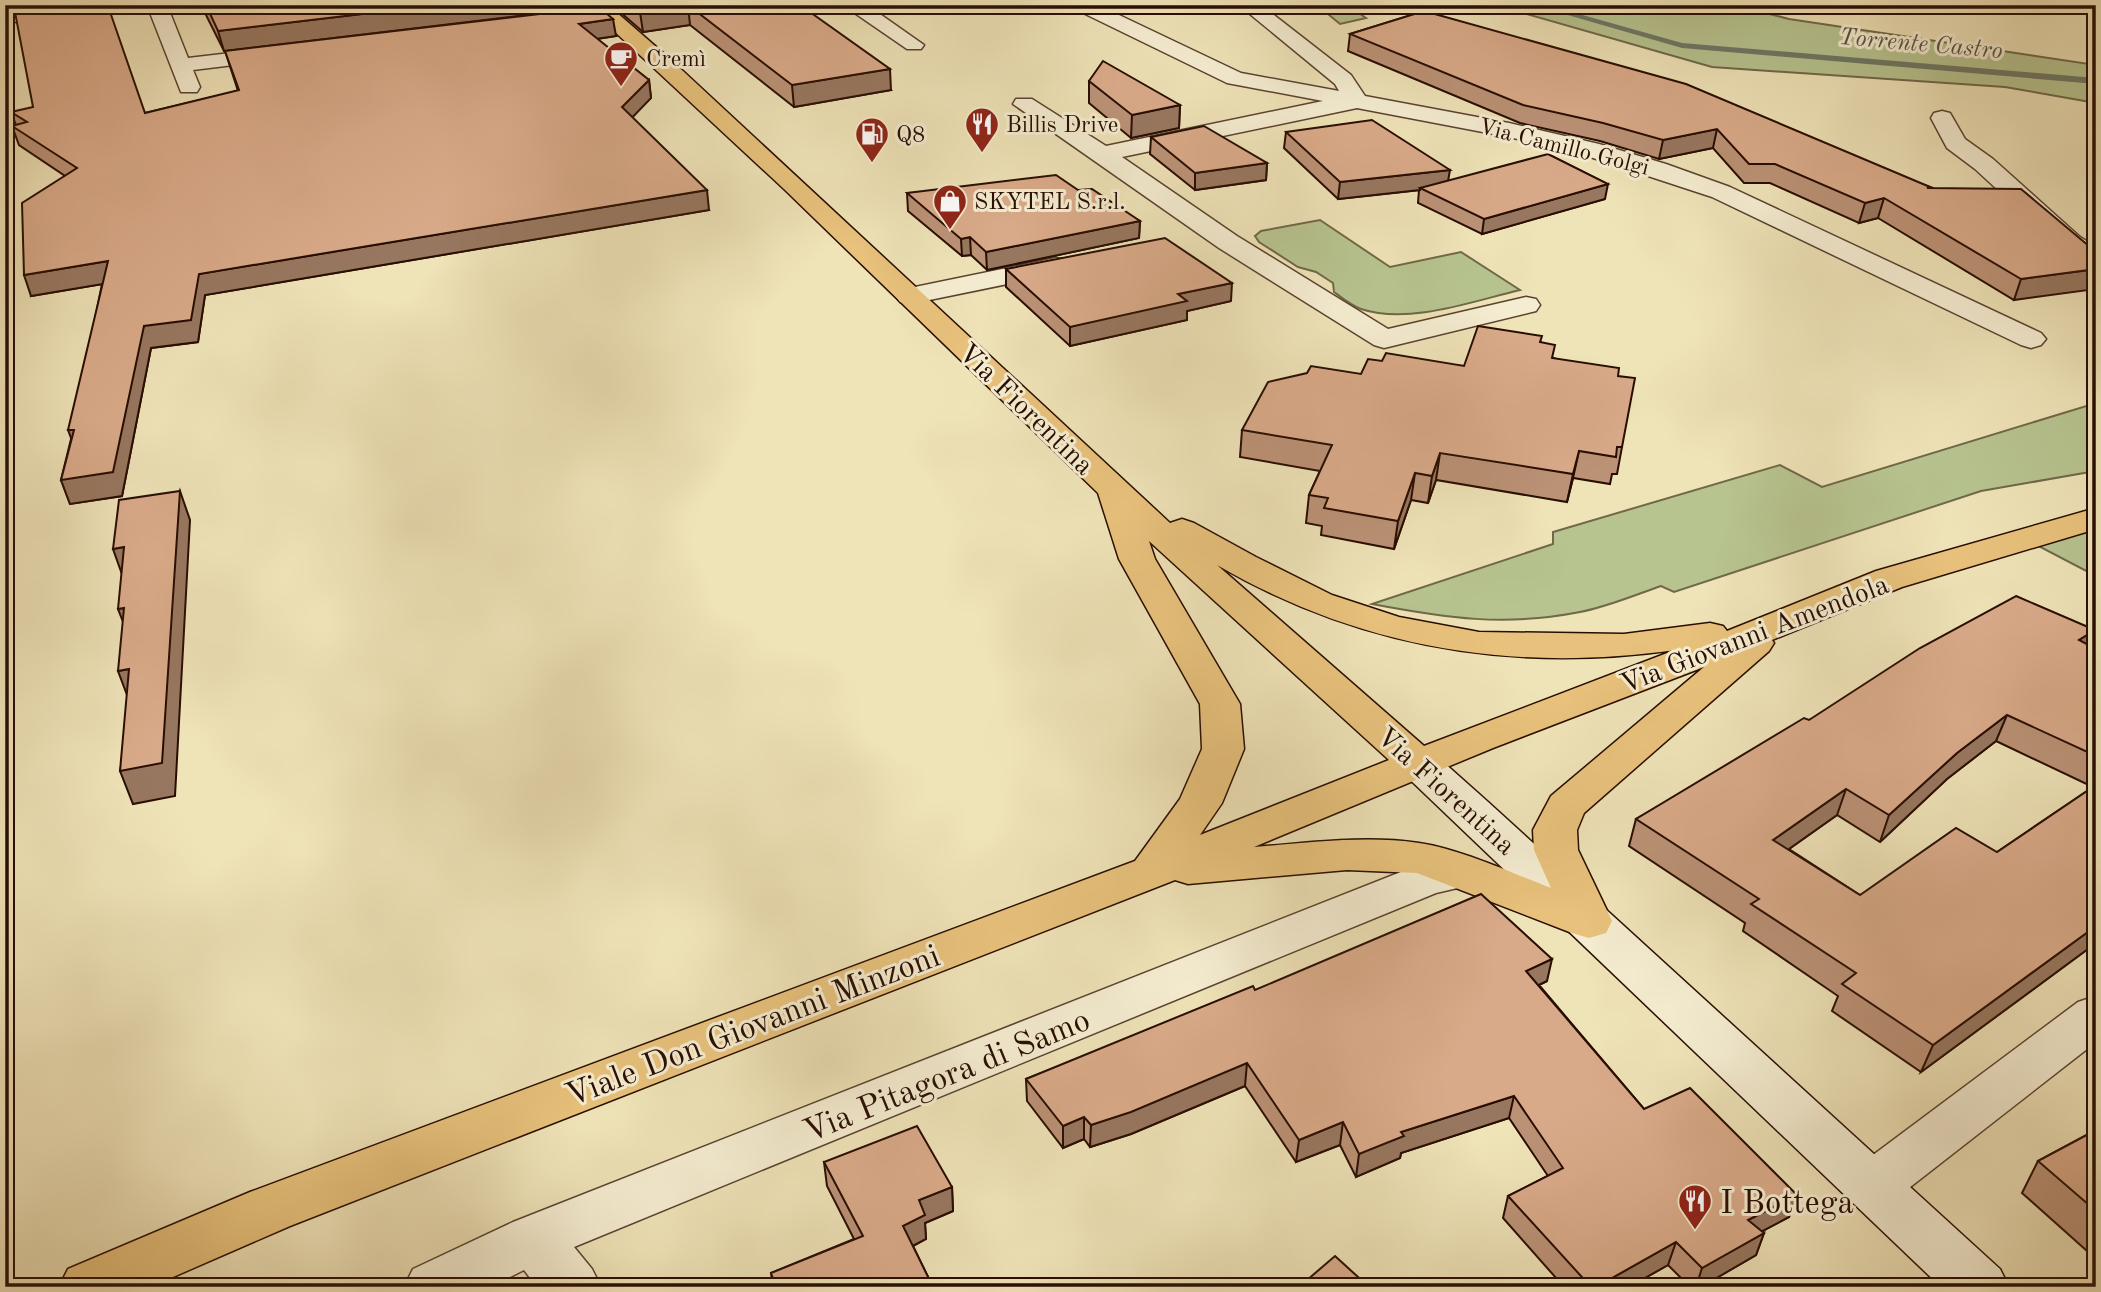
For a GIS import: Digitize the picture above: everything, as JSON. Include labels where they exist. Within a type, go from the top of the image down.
[{"type":"main road","name":"Via Fiorentina","points":[[594,12],[687,84],[1114,491],[1418,763]]},
{"type":"main road","points":[[1114,491],[1264,576],[1319,603],[1391,627],[1479,644],[1624,646],[1775,626]]},
{"type":"main road","points":[[1114,491],[1137,559],[1220,704],[1223,749],[1200,803],[1151,872]]},
{"type":"main road","name":"Via Giovanni Amendola","points":[[1418,763],[1775,626],[1889,579],[2096,518]]},
{"type":"main road","points":[[1588,921],[1556,850],[1556,830],[1566,806],[1775,626]]},
{"type":"main road","name":"Viale Don Giovanni Minzoni","points":[[88,1287],[270,1209],[1151,872],[1418,763]]},
{"type":"main road","points":[[1151,872],[1347,855],[1420,858],[1445,875],[1588,921]]},
{"type":"street","points":[[5,18],[108,5]]},
{"type":"street","points":[[157,5],[189,87]]},
{"type":"street","points":[[853,5],[914,45]]},
{"type":"street","name":"Via Camillo Golgi","points":[[1082,5],[1234,78],[1357,100],[1591,149],[1657,169],[1721,192],[2031,338]]},
{"type":"street","points":[[1102,154],[1357,100],[1343,80],[1249,5]]},
{"type":"street","points":[[180,65],[304,50]]},
{"type":"street","points":[[1024,104],[1102,154],[1216,234],[1384,339],[1526,305]]},
{"type":"street","points":[[1942,118],[1955,143],[1984,164],[2071,243],[2096,259]]},
{"type":"street","points":[[1178,242],[1216,234]]},
{"type":"street","points":[[910,296],[1087,260]]},
{"type":"street","name":"Via Fiorentina","points":[[1418,763],[1980,1287]]},
{"type":"street","name":"Via Pitagora di Samo","points":[[433,1287],[533,1240],[1445,875]]},
{"type":"street","points":[[1872,1186],[2096,1015]]},
{"type":"street","points":[[533,1240],[572,1287]]},
{"type":"green space","points":[[1317,5],[1385,5],[1353,9],[1366,18],[1340,24]]},
{"type":"green space","points":[[1495,5],[1735,5],[1789,19],[2096,65],[2096,103],[2005,87],[1712,67]]},
{"type":"green space","points":[[1320,220],[1390,267],[1461,252],[1520,290],[1420,313],[1380,313],[1361,309],[1334,292],[1333,283],[1316,272],[1298,267],[1259,242],[1255,236],[1261,231]]},
{"type":"green space","points":[[2096,403],[2096,471],[1981,491],[1674,592],[1661,586],[1590,610],[1526,619],[1450,617],[1372,604],[1553,544],[1553,532],[1780,465],[1822,487]]},
{"type":"green space","points":[[2096,518],[2096,576],[2025,539]]},
{"type":"building","points":[[66,5],[72,10],[108,6],[145,113],[239,90],[225,51],[599,7],[613,19],[579,24],[649,80],[622,107],[707,190],[199,274],[191,320],[144,326],[113,472],[61,480],[74,430],[68,430],[108,261],[24,275],[22,203],[77,168],[12,126],[27,122],[11,112],[33,107],[14,7]]},
{"type":"building","points":[[206,5],[438,5],[218,31]]},
{"type":"building","points":[[632,5],[688,5],[640,12]]},
{"type":"building","points":[[688,5],[800,5],[890,69],[792,85]]},
{"type":"building","points":[[1424,11],[1686,84],[1930,187],[1927,188],[2021,189],[2096,252],[2096,269],[2021,279],[1884,198],[1865,203],[1775,164],[1749,164],[1717,129],[1663,140],[1523,105],[1350,34]]},
{"type":"building","points":[[1103,61],[1180,105],[1132,115],[1089,81]]},
{"type":"building","points":[[1372,120],[1450,170],[1340,182],[1286,132]]},
{"type":"building","points":[[1204,126],[1267,163],[1195,173],[1151,137]]},
{"type":"building","points":[[1548,154],[1608,184],[1484,219],[1420,188]]},
{"type":"building","points":[[1056,175],[1078,190],[1092,189],[1140,221],[986,252],[970,237],[961,239],[907,193]]},
{"type":"building","points":[[1165,238],[1232,283],[1178,294],[1187,301],[1070,327],[1006,269]]},
{"type":"building","points":[[1478,326],[1542,336],[1540,342],[1555,345],[1552,358],[1619,368],[1618,376],[1635,378],[1622,447],[1617,447],[1616,457],[1579,451],[1573,474],[1440,453],[1432,476],[1415,473],[1398,521],[1324,508],[1328,498],[1309,495],[1332,445],[1242,430],[1268,382],[1307,373],[1311,366],[1361,374],[1368,359],[1382,361],[1386,353],[1464,366]]},
{"type":"building","points":[[180,491],[162,763],[120,771],[129,669],[118,671],[124,608],[118,609],[124,547],[113,549],[119,500]]},
{"type":"building","points":[[2016,596],[2095,630],[2079,640],[2096,649],[2096,756],[2007,715],[1957,753],[1889,815],[1846,789],[1773,840],[1860,895],[1956,828],[1997,852],[2096,785],[2096,926],[1933,1045],[1842,984],[1856,973],[1751,904],[1759,899],[1636,819],[1804,718],[1809,720],[1920,648]]},
{"type":"building","points":[[1481,894],[1552,959],[1526,971],[1644,1109],[1690,1088],[1797,1195],[1748,1220],[1764,1233],[1702,1268],[1676,1242],[1596,1287],[1591,1287],[1508,1196],[1563,1168],[1514,1096],[1401,1132],[1404,1136],[1359,1154],[1343,1122],[1299,1140],[1247,1063],[1131,1112],[1091,1125],[1084,1117],[1063,1126],[1026,1079],[1253,986],[1255,990]]},
{"type":"building","points":[[917,1126],[952,1187],[919,1200],[925,1215],[903,1226],[933,1287],[776,1287],[771,1273],[863,1236],[824,1162]]},
{"type":"building","points":[[2096,1130],[2096,1211],[2038,1161]]},
{"type":"building","points":[[1335,1256],[1369,1287],[1299,1287]]},
{"type":"building","points":[[1273,1279],[1280,1287],[1264,1287]]},
{"type":"waterway","name":"Torrente Castro","points":[[1537,5],[1682,45],[2096,81]]},
{"type":"place","name":"Cremì","points":[[621,88]]},
{"type":"place","name":"Billis Drive","points":[[982,154]]},
{"type":"place","name":"Q8","points":[[872,164]]},
{"type":"place","name":"SKYTEL S.r.l.","points":[[950,231]]},
{"type":"place","name":"I Bottega","points":[[1695,1231]]}]
